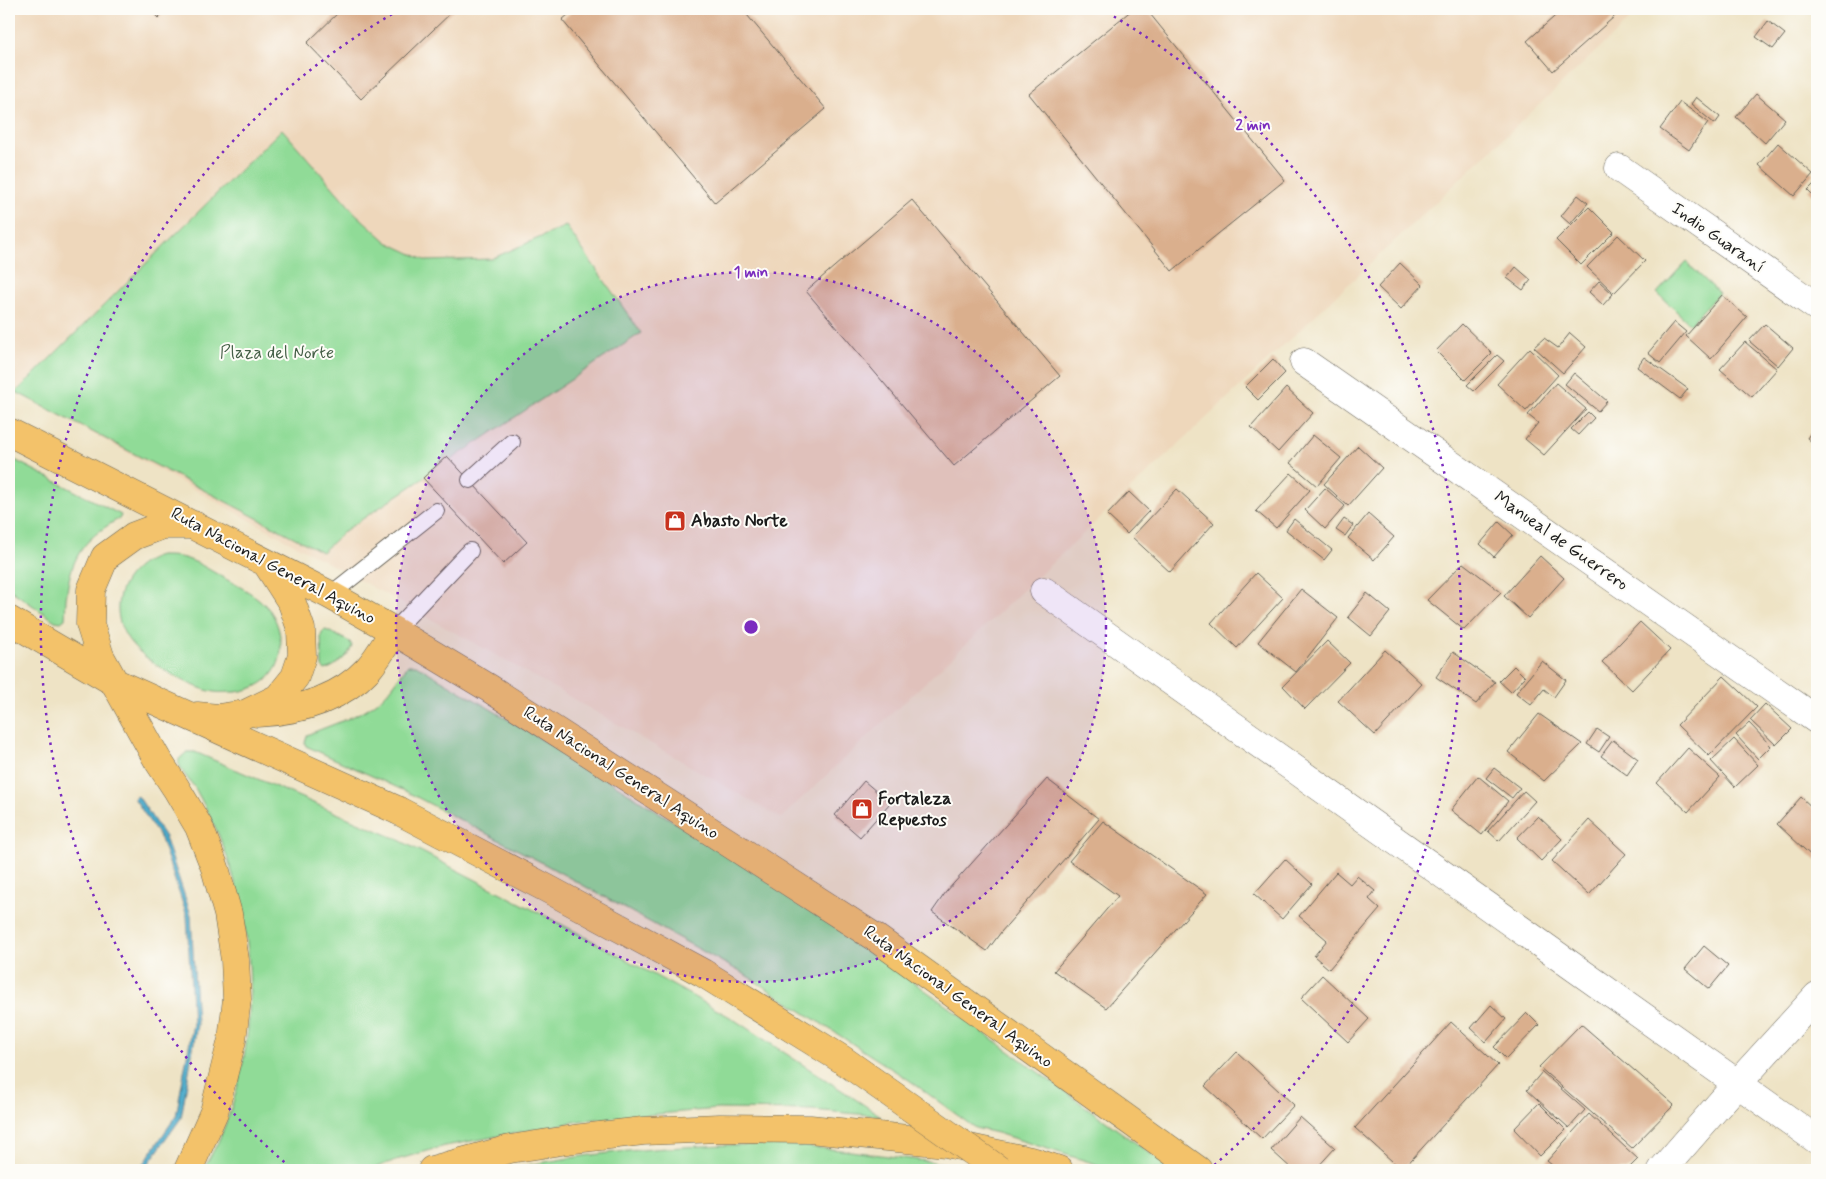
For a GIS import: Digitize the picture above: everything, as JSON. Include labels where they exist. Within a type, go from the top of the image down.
[{"type":"highway","name":"Ruta Nacional General Aquino","points":[[9,432],[196,525],[330,595],[498,693],[876,938],[1198,1170]]},
{"type":"highway","points":[[188,1170],[214,1112],[232,1040],[237,999],[236,960],[225,905],[215,868],[199,827],[157,760],[100,656],[90,624],[91,590],[106,557],[134,536],[164,525],[196,525]]},
{"type":"highway","points":[[245,714],[278,698],[295,677],[302,656],[301,629],[292,603],[266,562]]},
{"type":"highway","points":[[9,620],[116,683],[397,810],[703,973],[843,1060],[999,1170]]},
{"type":"highway","points":[[186,716],[218,718],[277,712],[299,708],[324,700],[349,686],[369,668],[394,631]]},
{"type":"highway","points":[[432,1170],[510,1149],[574,1139],[643,1131],[720,1128],[810,1129],[946,1143],[1035,1162],[1059,1170]]},
{"type":"street","name":"Indio Guaraní","points":[[1619,168],[1817,308]]},
{"type":"street","name":"Manueal de Guerrero","points":[[1304,362],[1817,720]]},
{"type":"street","points":[[1044,591],[1817,1140]]},
{"type":"street","points":[[1662,1170],[1817,996]]},
{"type":"lane","points":[[470,480],[512,442]]},
{"type":"lane","points":[[330,595],[436,511]]},
{"type":"lane","points":[[394,631],[470,552]]},
{"type":"shaded area","name":"Abasto Norte","points":[[9,9],[1641,9],[781,818],[489,651],[9,388]]},
{"type":"green space","name":"Plaza del Norte","points":[[282,129],[355,213],[387,242],[427,261],[491,259],[566,226],[641,333],[346,530],[322,552],[16,392]]},
{"type":"green space","points":[[1686,262],[1719,293],[1690,324],[1657,293]]},
{"type":"green space","points":[[9,457],[121,515],[120,518],[90,539],[77,556],[69,578],[65,619],[61,622],[55,621],[9,589]]},
{"type":"green space","points":[[160,556],[179,557],[197,563],[250,593],[269,609],[279,631],[281,654],[274,672],[267,679],[259,685],[236,692],[214,692],[180,679],[155,664],[134,647],[121,626],[118,614],[122,589],[128,578],[137,569],[147,561]]},
{"type":"green space","points":[[326,630],[350,642],[352,646],[348,654],[341,661],[325,670],[322,667],[321,636],[323,631]]},
{"type":"green space","points":[[408,665],[416,665],[558,749],[788,893],[1173,1170],[1115,1170],[997,1133],[975,1128],[909,1080],[744,974],[539,861],[407,792],[306,746],[307,735],[364,711],[381,699]]},
{"type":"green space","points":[[187,752],[195,752],[397,839],[580,934],[730,1017],[881,1116],[812,1110],[718,1109],[585,1120],[445,1146],[369,1170],[203,1170],[220,1138],[235,1096],[244,1058],[249,1019],[250,980],[247,941],[230,865],[209,813],[179,764],[179,759]]},
{"type":"green space","points":[[726,1145],[789,1145],[850,1151],[948,1164],[957,1170],[507,1170],[589,1155]]},
{"type":"water","points":[[138,796],[165,837],[191,915],[197,1025],[181,1118],[144,1170],[139,1170],[176,1116],[193,1024],[187,916],[161,839],[134,798]]},
{"type":"building","points":[[150,9],[167,9],[158,18]]},
{"type":"building","points":[[342,9],[455,9],[361,99],[307,43]]},
{"type":"building","points":[[575,9],[742,9],[826,109],[715,203],[562,20]]},
{"type":"building","points":[[1133,9],[1146,9],[1285,180],[1172,271],[1029,94]]},
{"type":"building","points":[[1563,9],[1623,9],[1553,71],[1527,41]]},
{"type":"building","points":[[1768,21],[1785,34],[1773,49],[1756,37]]},
{"type":"building","points":[[1756,94],[1785,119],[1765,143],[1736,117]]},
{"type":"building","points":[[1696,97],[1720,117],[1715,124],[1691,104]]},
{"type":"building","points":[[1680,102],[1708,122],[1689,150],[1660,129]]},
{"type":"building","points":[[1778,143],[1813,174],[1794,196],[1759,165]]},
{"type":"building","points":[[1817,181],[1817,199],[1808,190]]},
{"type":"building","points":[[1578,195],[1588,203],[1570,224],[1561,216]]},
{"type":"building","points":[[912,200],[1060,376],[954,466],[806,291]]},
{"type":"building","points":[[1589,207],[1614,232],[1581,265],[1556,240]]},
{"type":"building","points":[[1618,235],[1645,261],[1614,293],[1587,267]]},
{"type":"building","points":[[1400,263],[1423,285],[1401,309],[1378,287]]},
{"type":"building","points":[[1516,267],[1531,280],[1523,290],[1507,278]]},
{"type":"building","points":[[1599,281],[1613,294],[1603,305],[1589,292]]},
{"type":"building","points":[[1722,295],[1747,317],[1711,359],[1686,336]]},
{"type":"building","points":[[1674,322],[1686,332],[1660,363],[1648,353]]},
{"type":"building","points":[[1462,324],[1492,353],[1465,380],[1436,351]]},
{"type":"building","points":[[1765,324],[1793,348],[1778,366],[1749,341]]},
{"type":"building","points":[[1570,333],[1586,347],[1563,373],[1534,347],[1544,338],[1558,348]]},
{"type":"building","points":[[1745,342],[1777,369],[1752,397],[1720,369]]},
{"type":"building","points":[[1530,348],[1558,375],[1526,411],[1497,384]]},
{"type":"building","points":[[1497,355],[1504,361],[1474,391],[1467,385]]},
{"type":"building","points":[[1644,357],[1688,389],[1680,399],[1637,367]]},
{"type":"building","points":[[1273,359],[1285,373],[1258,400],[1245,387]]},
{"type":"building","points":[[1574,373],[1607,401],[1598,411],[1565,384]]},
{"type":"building","points":[[1556,383],[1586,409],[1544,455],[1525,439],[1538,423],[1528,415]]},
{"type":"building","points":[[1286,388],[1313,413],[1278,452],[1251,427]]},
{"type":"building","points":[[1588,412],[1594,418],[1578,435],[1571,429]]},
{"type":"building","points":[[1817,424],[1817,446],[1807,438]]},
{"type":"building","points":[[1313,435],[1341,458],[1317,486],[1290,463]]},
{"type":"building","points":[[1358,446],[1382,468],[1348,506],[1324,484]]},
{"type":"building","points":[[447,456],[527,542],[503,564],[423,478]]},
{"type":"building","points":[[1291,473],[1310,490],[1276,528],[1256,511]]},
{"type":"building","points":[[1325,488],[1345,506],[1325,529],[1305,510]]},
{"type":"building","points":[[1177,489],[1214,523],[1170,572],[1132,537]]},
{"type":"building","points":[[1129,492],[1149,511],[1127,534],[1107,515]]},
{"type":"building","points":[[1368,514],[1394,537],[1374,560],[1348,538]]},
{"type":"building","points":[[1294,519],[1332,550],[1324,560],[1286,530]]},
{"type":"building","points":[[1344,519],[1353,525],[1345,536],[1336,530]]},
{"type":"building","points":[[1499,522],[1513,535],[1494,557],[1480,544]]},
{"type":"building","points":[[1540,556],[1564,578],[1528,618],[1504,596]]},
{"type":"building","points":[[1463,563],[1501,592],[1464,630],[1427,600]]},
{"type":"building","points":[[1256,573],[1283,598],[1237,648],[1211,623]]},
{"type":"building","points":[[1301,589],[1338,618],[1296,672],[1258,642]]},
{"type":"building","points":[[1367,593],[1390,612],[1371,636],[1348,617]]},
{"type":"building","points":[[1640,622],[1670,650],[1632,690],[1602,662]]},
{"type":"building","points":[[1327,641],[1350,663],[1305,709],[1283,686]]},
{"type":"building","points":[[1385,650],[1422,684],[1375,735],[1338,701]]},
{"type":"building","points":[[1453,652],[1495,682],[1476,704],[1436,677]]},
{"type":"building","points":[[1542,661],[1566,680],[1554,697],[1544,689],[1531,705],[1516,693]]},
{"type":"building","points":[[1514,666],[1525,677],[1511,692],[1499,681]]},
{"type":"building","points":[[1724,676],[1757,707],[1709,756],[1677,725]]},
{"type":"building","points":[[1765,704],[1792,729],[1776,745],[1750,720]]},
{"type":"building","points":[[1539,714],[1582,744],[1544,781],[1508,752]]},
{"type":"building","points":[[1749,723],[1771,746],[1758,759],[1736,735]]},
{"type":"building","points":[[1597,729],[1609,737],[1599,752],[1587,744]]},
{"type":"building","points":[[1734,739],[1758,765],[1735,787],[1711,761]]},
{"type":"building","points":[[1613,740],[1638,759],[1627,775],[1601,756]]},
{"type":"building","points":[[1688,748],[1720,777],[1688,812],[1657,783]]},
{"type":"building","points":[[1494,768],[1520,788],[1512,798],[1486,778]]},
{"type":"building","points":[[1478,776],[1508,801],[1482,835],[1451,810]]},
{"type":"building","points":[[1047,779],[1099,819],[1001,932],[987,951],[932,912],[946,892]]},
{"type":"building","name":"Fortaleza Repuestos","points":[[864,781],[890,803],[860,837],[835,815]]},
{"type":"building","points":[[1524,791],[1535,801],[1499,841],[1488,831]]},
{"type":"building","points":[[1801,797],[1817,812],[1817,861],[1777,824]]},
{"type":"building","points":[[1538,816],[1562,839],[1541,861],[1517,838]]},
{"type":"building","points":[[1589,820],[1626,854],[1589,895],[1552,861]]},
{"type":"building","points":[[1103,821],[1207,894],[1106,1008],[1054,971],[1118,896],[1069,861]]},
{"type":"building","points":[[1285,859],[1312,884],[1282,919],[1254,894]]},
{"type":"building","points":[[1336,872],[1350,884],[1357,876],[1375,891],[1369,899],[1380,909],[1329,969],[1314,956],[1327,940],[1299,916]]},
{"type":"building","points":[[1704,946],[1728,966],[1709,989],[1685,969]]},
{"type":"building","points":[[1322,975],[1369,1019],[1348,1042],[1301,998]]},
{"type":"building","points":[[1491,1005],[1506,1019],[1486,1042],[1471,1028]]},
{"type":"building","points":[[1527,1013],[1539,1025],[1506,1059],[1494,1047]]},
{"type":"building","points":[[1451,1022],[1498,1065],[1402,1170],[1355,1128]]},
{"type":"building","points":[[1581,1024],[1674,1105],[1632,1148],[1539,1067]]},
{"type":"building","points":[[1237,1052],[1294,1105],[1262,1139],[1205,1086]]},
{"type":"building","points":[[1542,1072],[1585,1110],[1569,1128],[1527,1090]]},
{"type":"building","points":[[1539,1103],[1566,1130],[1540,1156],[1514,1129]]},
{"type":"building","points":[[1589,1114],[1638,1159],[1627,1170],[1558,1170],[1547,1161]]},
{"type":"building","points":[[1300,1117],[1335,1148],[1315,1170],[1293,1170],[1271,1150]]},
{"type":"place","name":"Abasto Norte","points":[[675,521]]},
{"type":"place","name":"Fortaleza Repuestos","points":[[862,809]]}]
